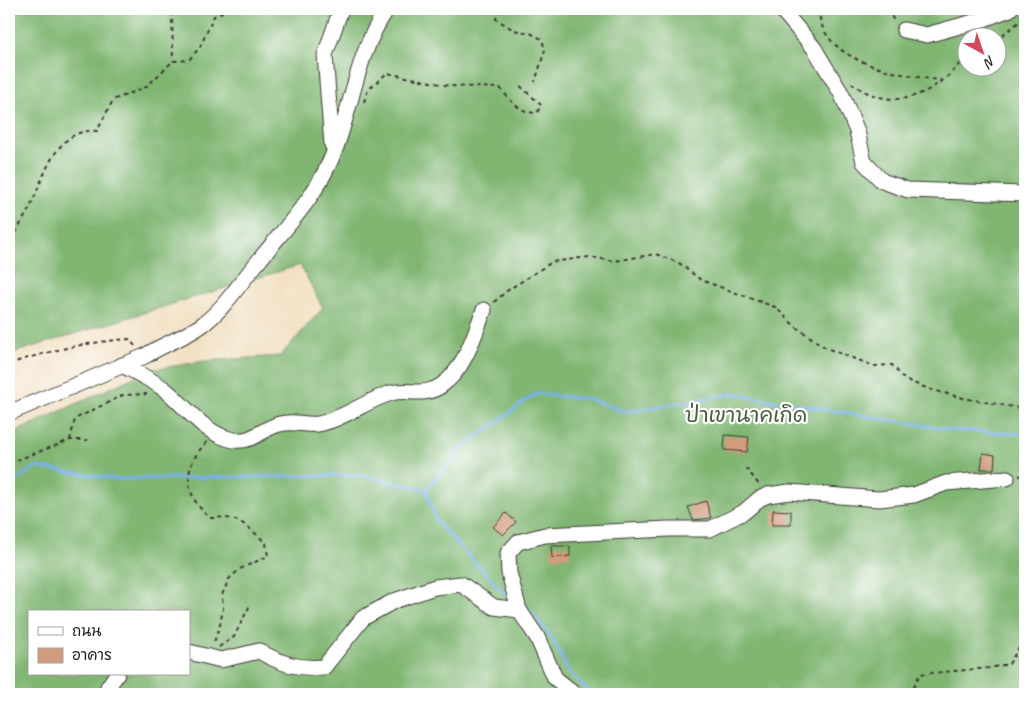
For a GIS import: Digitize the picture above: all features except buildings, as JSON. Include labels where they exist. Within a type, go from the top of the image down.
[{"type":"street","points":[[332,145],[325,55],[341,9]]},
{"type":"street","points":[[9,413],[144,356],[163,344],[185,335],[218,313],[260,258],[302,211],[320,183],[335,149],[348,110],[354,83],[378,22],[387,9]]},
{"type":"street","points":[[781,9],[814,48],[833,80],[856,131],[864,162],[882,181],[908,190],[1025,194]]},
{"type":"street","points":[[904,30],[927,35],[980,20],[1010,9]]},
{"type":"street","points":[[122,365],[167,391],[215,434],[236,440],[256,437],[278,424],[296,421],[316,424],[341,416],[370,400],[393,392],[422,394],[441,386],[454,374],[462,362],[484,310]]},
{"type":"street","points":[[575,694],[555,678],[537,638],[519,610],[509,573],[508,553],[518,542],[545,535],[710,529],[744,512],[758,499],[768,495],[790,492],[879,499],[914,495],[946,483],[1007,478]]},
{"type":"street","points":[[190,652],[222,660],[259,651],[281,664],[305,669],[324,667],[363,618],[394,602],[435,586],[462,584],[494,607],[519,610]]},
{"type":"street","points":[[108,694],[108,688],[117,676]]},
{"type":"path","points":[[9,280],[12,274],[11,250],[16,235],[33,201],[45,170],[63,143],[86,130],[96,131],[113,100],[146,87],[173,61],[189,60],[200,47],[214,16],[229,9]]},
{"type":"path","points":[[497,9],[496,19],[514,30],[530,33],[542,39],[545,50],[535,82]]},
{"type":"path","points":[[819,9],[819,17],[826,33],[835,44],[865,64],[882,70],[941,80]]},
{"type":"path","points":[[172,12],[173,61]]},
{"type":"path","points":[[1006,32],[1023,19],[1025,13]]},
{"type":"path","points":[[833,80],[842,78],[868,94],[888,98],[915,98],[956,67]]},
{"type":"path","points":[[362,109],[368,90],[387,73],[450,86],[500,88],[525,113],[537,113],[541,105],[518,84]]},
{"type":"path","points":[[484,310],[508,290],[552,262],[589,256],[615,261],[656,254],[680,263],[701,280],[775,307],[796,327],[826,348],[874,366],[892,365],[905,380],[932,390],[963,398],[1025,409]]},
{"type":"path","points":[[9,364],[44,352],[77,345],[129,339],[144,356]]},
{"type":"path","points":[[70,440],[74,419],[100,407],[112,398],[123,395],[155,394],[167,391]]},
{"type":"path","points":[[208,656],[220,624],[223,609],[222,595],[229,579],[240,569],[268,556],[266,542],[254,532],[239,521],[227,516],[210,518],[200,510],[192,498],[189,485],[192,459],[215,434]]},
{"type":"path","points":[[9,464],[70,440],[88,440]]},
{"type":"path","points":[[746,468],[768,495]]},
{"type":"path","points":[[208,656],[234,637],[250,603]]},
{"type":"path","points":[[910,694],[920,674],[989,668],[1009,664],[1018,649],[1025,644]]},
{"type":"green space","name":"ป่าเขานาคเกิด","points":[[9,9],[1025,9],[1025,694],[9,694],[9,435],[149,370],[205,361],[280,356],[323,308],[300,265],[9,354]]},
{"type":"waterway","points":[[9,484],[36,467],[117,479],[360,475],[426,490],[461,449],[535,394],[589,399],[626,412],[732,394],[951,430],[1025,434]]},
{"type":"waterway","points":[[426,490],[436,521],[507,596]]},
{"type":"waterway","points":[[524,604],[553,639],[568,671],[591,694]]}]
